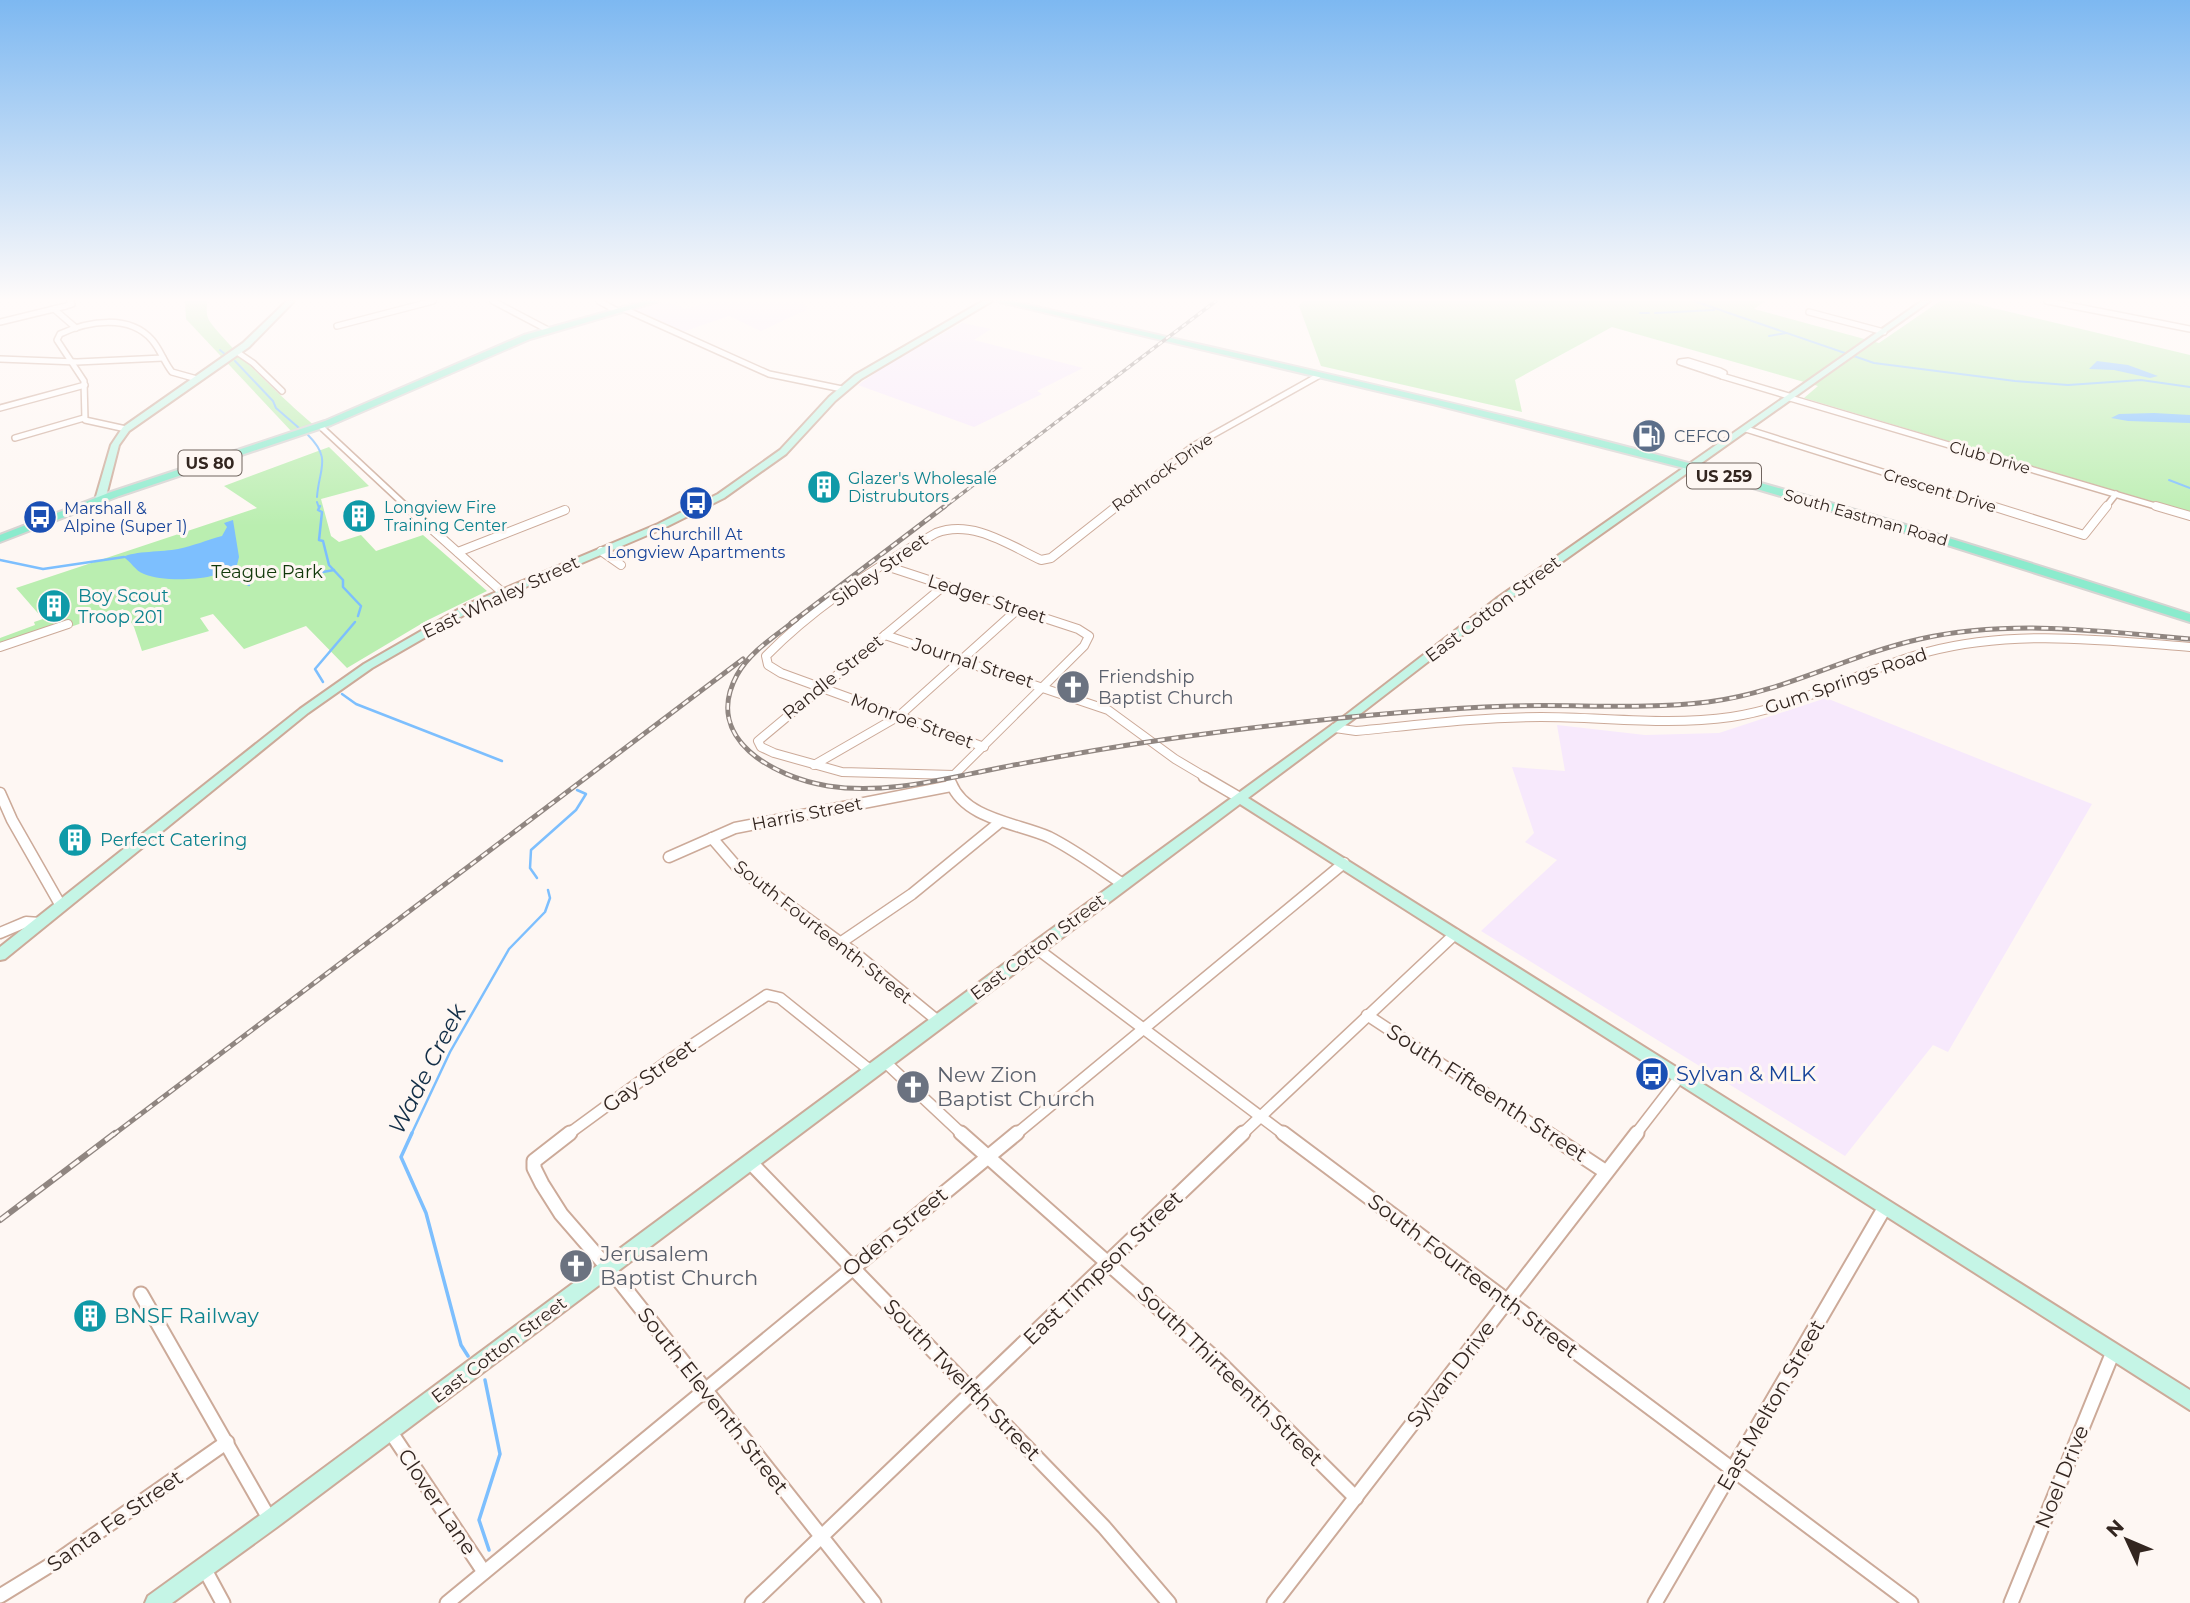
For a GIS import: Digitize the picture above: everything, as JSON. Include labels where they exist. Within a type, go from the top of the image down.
[{"type":"main road","name":"US 80","points":[[0,539],[100,500],[320,426],[435,376]]},
{"type":"main road","name":"South Eastman Road","points":[[1318,376],[1691,467],[1955,543],[2190,618]]},
{"type":"street","points":[[82,376],[85,385],[85,418]]},
{"type":"street","points":[[180,376],[197,379]]},
{"type":"street","points":[[100,500],[116,443],[126,429],[202,376]]},
{"type":"street","points":[[265,376],[282,391]]},
{"type":"street","points":[[778,376],[842,389]]},
{"type":"street","name":"East Whaley Street","points":[[0,955],[328,693],[423,631],[502,592],[687,514],[750,477],[792,443],[842,389],[861,376]]},
{"type":"street","name":"Rothrock Drive","points":[[1051,558],[1193,446],[1318,376]]},
{"type":"street","name":"Club Drive","points":[[1722,376],[2190,516]]},
{"type":"street","name":"East Cotton Street","points":[[155,1603],[1240,799],[1507,596],[1821,376]]},
{"type":"street","points":[[0,408],[85,385]]},
{"type":"street","points":[[85,418],[91,423],[126,429]]},
{"type":"street","points":[[15,438],[85,418]]},
{"type":"street","points":[[320,426],[353,459],[502,592]]},
{"type":"street","name":"Crescent Drive","points":[[1746,429],[2084,536],[2116,494]]},
{"type":"street","points":[[458,552],[565,510]]},
{"type":"street","name":"Sibley Street","points":[[765,661],[772,649],[883,565],[930,535],[954,527],[971,530],[1041,560],[1051,558]]},
{"type":"street","points":[[601,551],[621,565]]},
{"type":"street","name":"Ledger Street","points":[[883,565],[1080,630],[1088,636],[1084,646],[1044,687]]},
{"type":"street","name":"Randle Street","points":[[759,745],[761,737],[945,585]]},
{"type":"street","points":[[814,765],[899,716],[1018,610]]},
{"type":"street","points":[[0,647],[68,624]]},
{"type":"street","name":"Journal Street","points":[[885,635],[1115,713],[1175,759],[1240,799]]},
{"type":"street","name":"Gum Springs Road","points":[[1335,728],[1356,731],[1526,717],[1698,720],[1771,709],[1905,658],[1966,644],[2013,639],[2066,639],[2190,648]]},
{"type":"street","name":"Monroe Street","points":[[765,661],[774,670],[984,747]]},
{"type":"street","points":[[1044,687],[954,775],[951,786],[956,794],[1000,822],[1047,837],[1123,884]]},
{"type":"street","points":[[759,745],[774,753],[814,765],[862,774],[954,775]]},
{"type":"street","name":"Harris Street","points":[[669,857],[746,826],[951,786]]},
{"type":"street","points":[[0,793],[12,820],[61,906]]},
{"type":"street","points":[[1240,799],[2190,1401]]},
{"type":"street","points":[[840,943],[912,894],[1000,822]]},
{"type":"street","name":"South Fourteenth Street","points":[[712,838],[737,867],[840,943],[938,1021]]},
{"type":"street","name":"Oden Street","points":[[447,1603],[1344,863]]},
{"type":"street","points":[[0,933],[26,922],[40,923]]},
{"type":"street","name":"East Timpson Street","points":[[752,1603],[1110,1263],[1259,1116],[1455,934]]},
{"type":"street","name":"South Fourteenth Street","points":[[1036,948],[1507,1302],[1735,1468],[1911,1603]]},
{"type":"street","name":"South Thirteenth Street","points":[[769,995],[780,998],[878,1066],[987,1157],[1230,1371],[1356,1497]]},
{"type":"street","name":"Gay Street","points":[[534,1163],[541,1154],[668,1061],[769,995]]},
{"type":"street","name":"South Fifteenth Street","points":[[1367,1015],[1606,1172]]},
{"type":"street","name":"Sylvan Drive","points":[[1274,1603],[1679,1078]]},
{"type":"street","name":"South Twelfth Street","points":[[750,1162],[1104,1527],[1169,1603]]},
{"type":"street","name":"South Eleventh Street","points":[[534,1163],[536,1172],[561,1212],[609,1268],[703,1391],[874,1603]]},
{"type":"street","name":"East Melton Street","points":[[1655,1603],[1885,1207]]},
{"type":"street","points":[[141,1294],[270,1520]]},
{"type":"street","name":"Noel Drive","points":[[2011,1603],[2113,1352]]},
{"type":"street","name":"Clover Lane","points":[[390,1431],[484,1572]]},
{"type":"street","name":"Santa Fe Street","points":[[0,1596],[57,1561],[227,1442]]},
{"type":"street","points":[[204,1568],[223,1603]]},
{"type":"shaded area","points":[[871,376],[1067,376],[1037,391],[1042,394],[974,427],[858,385]]},
{"type":"shaded area","points":[[1826,698],[2092,804],[1948,1052],[1933,1045],[1845,1156],[1481,931],[1557,860],[1525,842],[1534,833],[1512,767],[1565,771],[1557,725],[1645,735],[1719,733]]},
{"type":"green space","points":[[239,376],[260,376],[313,424],[292,432]]},
{"type":"green space","points":[[1364,376],[1523,376],[1515,380],[1522,412]]},
{"type":"green space","points":[[1782,376],[2190,376],[2190,513],[1804,398],[1818,386]]},
{"type":"green space","name":"Teague Park","points":[[329,447],[369,486],[321,499],[331,536],[339,542],[361,535],[376,551],[423,535],[487,591],[426,621],[347,668],[306,626],[244,649],[213,614],[200,618],[209,631],[142,651],[134,627],[123,609],[0,651],[0,638],[35,625],[34,622],[43,619],[16,588],[257,508],[224,486]]},
{"type":"water","points":[[2119,414],[2190,415],[2190,423],[2111,418]]},
{"type":"water","points":[[233,520],[239,557],[237,565],[218,574],[192,579],[153,577],[141,573],[123,557],[178,549],[222,536],[227,527],[224,523]]},
{"type":"waterway","name":"Wade Creek","points":[[249,376],[273,401],[276,408],[299,428]]},
{"type":"waterway","points":[[1974,376],[2068,385],[2141,380],[2190,387]]},
{"type":"waterway","name":"Wade Creek","points":[[308,435],[322,458],[317,497]]},
{"type":"waterway","points":[[2169,480],[2190,488]]},
{"type":"waterway","name":"Wade Creek","points":[[317,502],[319,508]]},
{"type":"waterway","name":"Wade Creek","points":[[319,508],[322,512],[319,540],[323,541],[329,565],[334,570]]},
{"type":"waterway","points":[[0,560],[43,569],[124,557]]},
{"type":"waterway","points":[[306,575],[334,570]]},
{"type":"waterway","name":"Wade Creek","points":[[334,570],[343,580],[343,587],[361,606],[358,616]]},
{"type":"waterway","points":[[229,574],[249,585]]},
{"type":"waterway","name":"Wade Creek","points":[[323,682],[315,669],[355,622]]},
{"type":"waterway","name":"Wade Creek","points":[[342,694],[356,704],[502,761]]},
{"type":"waterway","name":"Wade Creek","points":[[537,878],[530,868],[531,850],[576,810],[586,794],[577,790]]},
{"type":"waterway","name":"Wade Creek","points":[[411,1135],[450,1052],[509,949],[545,912],[550,898],[548,890]]},
{"type":"waterway","name":"Wade Creek","points":[[412,1133],[401,1157],[426,1213],[461,1345],[468,1356]]},
{"type":"waterway","name":"Wade Creek","points":[[485,1380],[500,1454],[479,1520],[489,1550]]},
{"type":"railway","points":[[943,508],[1117,376]]},
{"type":"railway","points":[[791,623],[945,506]]},
{"type":"railway","points":[[797,619],[764,644],[742,666],[737,675],[729,698],[729,718],[736,736],[766,764],[786,774],[828,786],[871,789],[935,781],[1126,745],[1340,718],[1511,706],[1635,706],[1708,702],[1762,691],[1893,646],[1987,629],[2055,628],[2190,639]]},
{"type":"railway","points":[[113,1135],[743,659]]},
{"type":"railway","points":[[0,1220],[115,1133]]},
{"type":"place","name":"CEFCO","points":[[1649,436]]},
{"type":"place","name":"Glazer's Wholesale Distrubutors","points":[[824,487]]},
{"type":"place","name":"Churchill At Longview Apartments","points":[[696,503]]},
{"type":"place","name":"Longview Fire Training Center","points":[[359,516]]},
{"type":"place","name":"Marshall & Alpine (Super 1)","points":[[40,517]]},
{"type":"place","name":"Boy Scout Troop 201","points":[[54,606]]},
{"type":"place","name":"Friendship Baptist Church","points":[[1073,687]]},
{"type":"place","name":"Perfect Catering","points":[[75,840]]},
{"type":"place","name":"Sylvan & MLK","points":[[1652,1074]]},
{"type":"place","name":"New Zion Baptist Church","points":[[913,1087]]},
{"type":"place","name":"Jerusalem Baptist Church","points":[[576,1266]]},
{"type":"place","name":"BNSF Railway","points":[[90,1316]]}]
